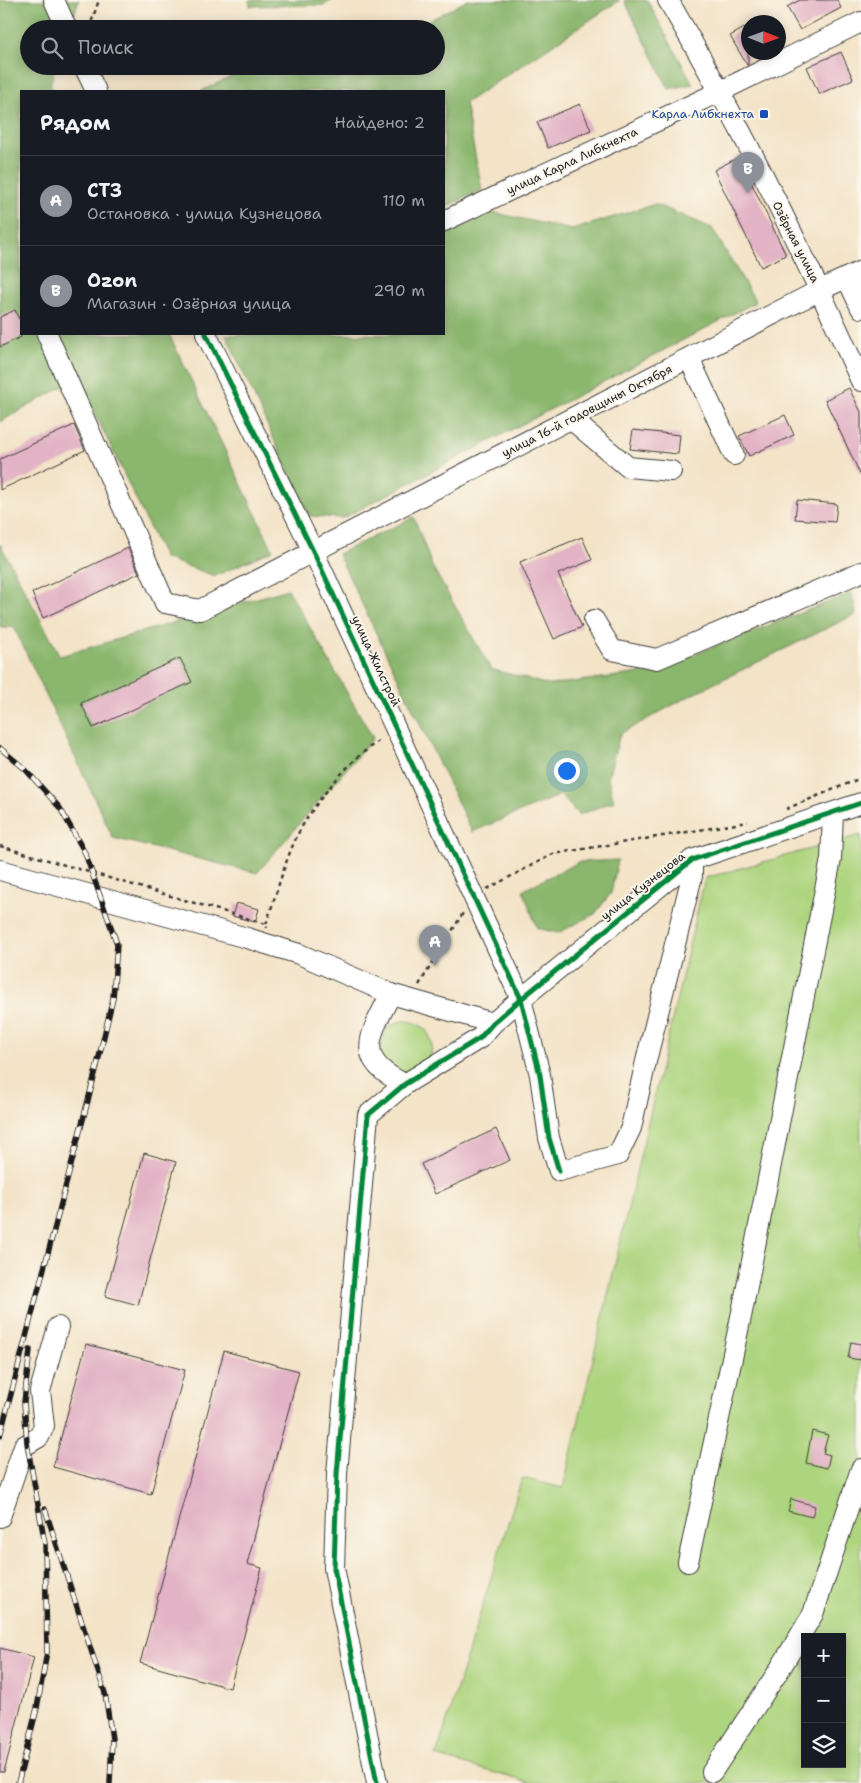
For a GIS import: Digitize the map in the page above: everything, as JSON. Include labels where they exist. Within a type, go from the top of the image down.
[{"type":"street","points":[[54,0],[63,20]]},
{"type":"street","name":"Озёрная улица","points":[[668,0],[721,91],[820,290],[861,381]]},
{"type":"street","name":"улица Карла Либкнехта","points":[[445,220],[721,91],[861,22]]},
{"type":"street","points":[[88,75],[96,90]]},
{"type":"street","points":[[854,275],[861,308]]},
{"type":"street","name":"улица 16-й годовщины Октября","points":[[47,335],[165,602],[200,610],[314,553],[820,290],[854,275]]},
{"type":"street","name":"улица Жилстрой","points":[[206,335],[314,553],[521,999],[540,1075],[549,1138],[559,1171],[618,1155],[631,1128],[692,876],[692,860]]},
{"type":"street","points":[[689,358],[734,455]]},
{"type":"street","points":[[571,419],[628,467],[671,471]]},
{"type":"street","points":[[594,620],[612,650],[657,659],[861,572]]},
{"type":"street","name":"улица Кузнецова","points":[[377,1783],[334,1568],[337,1474],[368,1115],[404,1084],[480,1038],[493,1023],[521,999],[692,860],[861,803]]},
{"type":"street","points":[[688,1562],[742,1312],[829,868],[832,814]]},
{"type":"street","points":[[0,870],[299,954],[391,994],[493,1023]]},
{"type":"street","points":[[391,994],[370,1035],[373,1063],[386,1076],[404,1084]]},
{"type":"street","points":[[0,1516],[24,1446],[39,1437],[44,1426],[40,1391],[58,1327]]},
{"type":"street","points":[[712,1772],[778,1672],[813,1614],[861,1470]]},
{"type":"path","points":[[92,20],[99,0]]},
{"type":"path","points":[[266,924],[297,836],[336,778],[373,744],[398,731]]},
{"type":"path","points":[[785,810],[861,778]]},
{"type":"path","points":[[417,989],[473,896],[553,854],[749,822]]},
{"type":"green space","points":[[0,0],[79,0],[72,20],[20,20],[20,75],[53,75],[50,84],[53,90],[20,90],[20,335],[169,335],[273,550],[215,576],[164,558],[78,378],[0,422]]},
{"type":"green space","points":[[249,0],[333,0],[324,5],[250,6]]},
{"type":"green space","points":[[468,0],[620,0],[465,103],[482,190],[445,208],[445,90],[203,90],[235,75],[445,75],[445,20],[430,20]]},
{"type":"green space","points":[[624,0],[647,0],[693,84],[669,89]]},
{"type":"green space","points":[[655,204],[712,228],[756,302],[343,518],[309,516],[226,335],[445,335],[445,235],[492,212],[572,230]]},
{"type":"green space","points":[[414,517],[432,566],[491,669],[549,685],[648,672],[852,593],[856,614],[693,694],[620,734],[608,778],[614,801],[579,815],[560,795],[472,832],[338,554]]},
{"type":"green space","points":[[0,544],[60,656],[288,589],[373,738],[257,873],[113,838],[14,627],[0,627]]},
{"type":"green space","points":[[861,835],[861,1783],[530,1783],[436,1756],[522,1478],[563,1488],[705,878]]},
{"type":"green space","points":[[618,860],[611,893],[595,914],[558,933],[537,928],[523,890],[579,862]]},
{"type":"green space","points":[[406,1021],[420,1025],[428,1033],[432,1047],[428,1061],[420,1069],[406,1073],[392,1069],[384,1061],[380,1047],[384,1033],[392,1025]]},
{"type":"building","points":[[800,0],[837,0],[841,8],[800,30],[787,7]]},
{"type":"building","points":[[741,30],[741,55],[730,36]]},
{"type":"building","points":[[841,52],[853,79],[819,94],[807,67]]},
{"type":"building","points":[[580,104],[591,130],[548,148],[537,122]]},
{"type":"building","points":[[739,157],[786,255],[761,267],[714,170]]},
{"type":"building","points":[[15,310],[20,321],[21,337],[0,347],[0,317]]},
{"type":"building","points":[[849,388],[861,412],[861,476],[825,400]]},
{"type":"building","points":[[785,415],[794,435],[749,456],[739,436]]},
{"type":"building","points":[[74,425],[85,450],[0,490],[0,459]]},
{"type":"building","points":[[633,430],[680,435],[678,454],[630,449]]},
{"type":"building","points":[[797,500],[837,504],[835,522],[795,519]]},
{"type":"building","points":[[582,537],[592,560],[558,574],[582,627],[554,639],[520,562]]},
{"type":"building","points":[[128,548],[139,573],[43,618],[32,593]]},
{"type":"building","points":[[180,658],[192,682],[93,728],[81,703]]},
{"type":"building","points":[[236,903],[259,909],[255,922],[232,916]]},
{"type":"building","points":[[496,1129],[510,1160],[435,1194],[421,1164]]},
{"type":"building","points":[[144,1153],[176,1162],[138,1305],[105,1296]]},
{"type":"building","points":[[851,1342],[861,1344],[861,1360],[848,1358]]},
{"type":"building","points":[[86,1344],[185,1370],[151,1494],[53,1467]]},
{"type":"building","points":[[224,1351],[299,1371],[247,1564],[262,1568],[230,1688],[140,1663]]},
{"type":"building","points":[[812,1431],[828,1435],[823,1453],[830,1455],[827,1468],[806,1463]]},
{"type":"building","points":[[791,1499],[815,1506],[812,1517],[788,1511]]},
{"type":"building","points":[[0,1648],[34,1657],[4,1772],[0,1772]]},
{"type":"railway","points":[[0,748],[25,769],[60,808],[85,853],[117,944],[113,998],[96,1070],[0,1436]]},
{"type":"railway","points":[[18,1783],[37,1708],[47,1652],[45,1544],[27,1443],[24,1402],[30,1350]]},
{"type":"railway","points":[[45,1509],[105,1693],[112,1739],[110,1783]]},
{"type":"cycle path","points":[[206,335],[314,553],[521,999],[540,1075],[549,1138],[559,1171]]},
{"type":"cycle path","points":[[377,1783],[334,1568],[337,1474],[368,1115],[405,1084],[480,1038],[493,1023],[521,999],[692,860],[861,803]]},
{"type":"place","name":"Карла Либкнехта","points":[[764,114]]},
{"type":"place","name":"Ozon","points":[[748,193]]},
{"type":"place","name":"СТЗ","points":[[435,966]]}]
